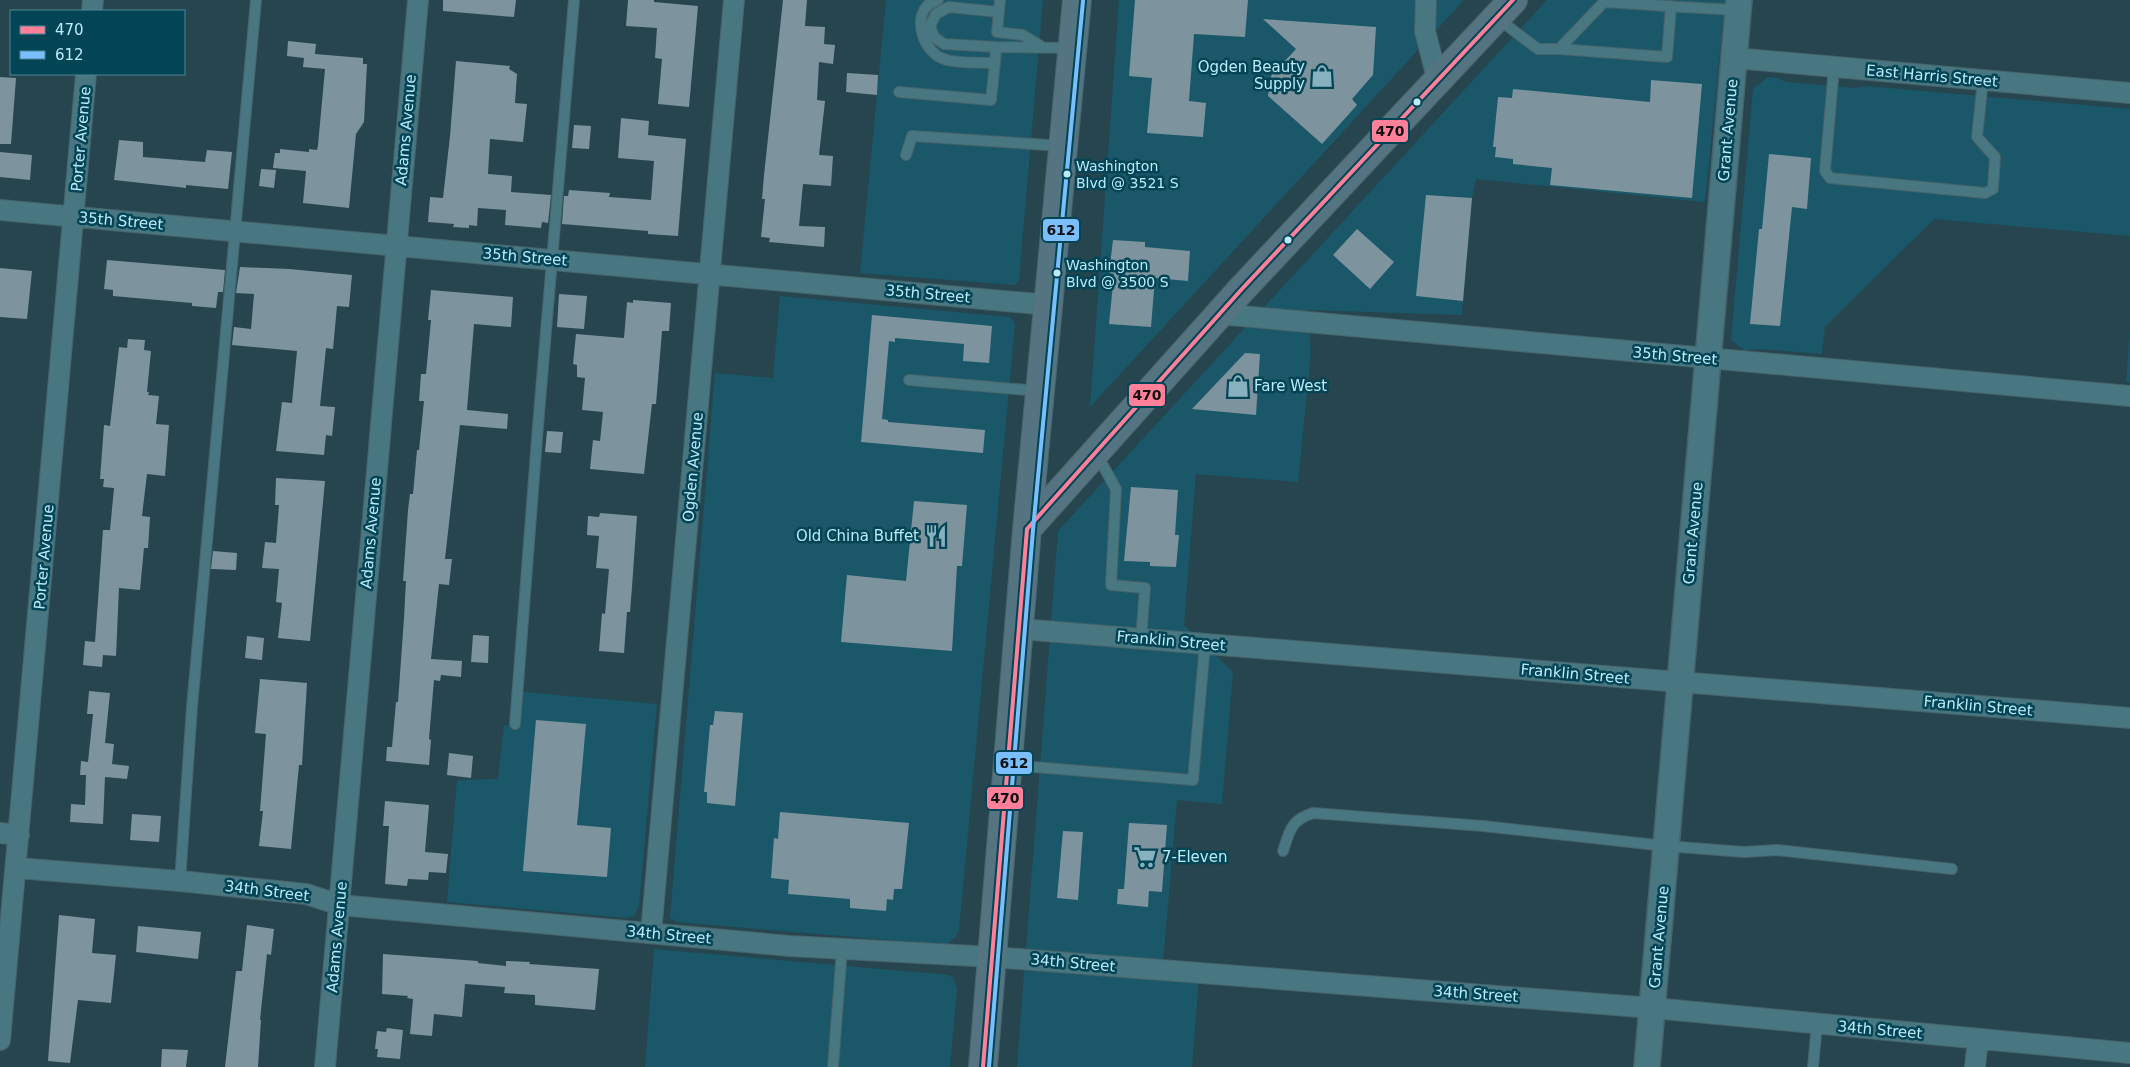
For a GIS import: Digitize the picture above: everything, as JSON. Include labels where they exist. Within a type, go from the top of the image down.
[{"type":"main road","points":[[983,1067],[1028,529],[1077,0]]},
{"type":"main road","points":[[1028,529],[1219,314],[1505,9]]},
{"type":"street","name":"Adams Avenue","points":[[325,1067],[418,0]]},
{"type":"street","name":"Ogden Avenue","points":[[651,933],[734,0]]},
{"type":"street","points":[[1426,0],[1425,31],[1438,82]]},
{"type":"street","name":"Grant Avenue","points":[[1647,1067],[1739,5]]},
{"type":"street","name":"East Harris Street","points":[[1734,58],[2130,94]]},
{"type":"street","name":"Porter Avenue","points":[[0,1040],[17,868],[10,834],[74,217],[86,75]]},
{"type":"street","name":"35th Street","points":[[0,210],[1049,305]]},
{"type":"street","name":"35th Street","points":[[1219,314],[1708,360],[2130,396]]},
{"type":"street","name":"Franklin Street","points":[[1020,629],[2130,718]]},
{"type":"street","name":"34th Street","points":[[17,868],[180,881],[306,894],[340,905],[651,933],[842,949],[993,956],[1652,1008],[2127,1055]]},
{"type":"street","points":[[1975,1067],[1978,1039]]},
{"type":"lane","points":[[180,881],[192,708],[256,0]]},
{"type":"lane","points":[[515,724],[574,0]]},
{"type":"lane","points":[[938,0],[928,6],[920,20],[923,38],[935,54],[945,60],[994,63]]},
{"type":"lane","points":[[1000,0],[997,32],[1023,35],[1041,46]]},
{"type":"lane","points":[[1559,49],[1604,2],[1671,6],[1739,5]]},
{"type":"lane","points":[[1505,9],[1538,48],[1667,57],[1671,6]]},
{"type":"lane","points":[[999,12],[949,7],[936,14],[930,26],[934,37],[944,44],[1022,48],[1041,46],[1073,48]]},
{"type":"lane","points":[[899,92],[991,100],[996,47]]},
{"type":"lane","points":[[1834,67],[1825,171],[1830,178],[1985,193],[1993,189],[1995,157],[1977,136],[1983,80]]},
{"type":"lane","points":[[906,155],[912,136],[1064,146]]},
{"type":"lane","points":[[909,380],[1041,391]]},
{"type":"lane","points":[[1096,453],[1116,489],[1111,585],[1146,588],[1141,639]]},
{"type":"lane","points":[[1008,764],[1193,780],[1204,644]]},
{"type":"lane","points":[[1283,851],[1291,826],[1302,816],[1313,813],[1483,826],[1666,846],[1744,852],[1777,850],[1952,869]]},
{"type":"lane","points":[[833,1067],[842,949]]},
{"type":"lane","points":[[1813,1067],[1817,1024]]},
{"type":"shaded area","points":[[886,0],[1043,0],[1019,280],[1015,285],[860,273]]},
{"type":"shaded area","points":[[1119,0],[1464,0],[1090,407]]},
{"type":"shaded area","points":[[1547,0],[1725,0],[1705,202],[1476,179],[1472,198],[1462,315],[1307,310],[1311,352],[1298,482],[1196,474],[1184,625],[1233,672],[1222,804],[1177,800],[1163,963],[1199,977],[1192,1067],[1017,1067],[1058,531]]},
{"type":"shaded area","points":[[1768,77],[1778,78],[1786,82],[1856,88],[1866,86],[2130,109],[2130,236],[1934,219],[1825,327],[1822,354],[1760,349],[1744,350],[1731,340],[1753,89]]},
{"type":"shaded area","points":[[780,296],[1010,317],[1015,324],[959,930],[956,937],[946,945],[678,922],[670,918],[715,373],[773,378]]},
{"type":"shaded area","points":[[2130,329],[2130,382],[2126,382]]},
{"type":"shaded area","points":[[523,692],[657,704],[639,906],[634,916],[627,918],[447,902],[457,780],[498,779],[504,725],[520,726]]},
{"type":"shaded area","points":[[654,949],[949,975],[953,978],[957,989],[950,1067],[645,1067]]},
{"type":"building","points":[[443,0],[516,0],[514,17],[443,11]]},
{"type":"building","points":[[628,0],[654,0],[654,2],[698,6],[689,107],[658,104],[662,59],[655,58],[657,28],[626,26]]},
{"type":"building","points":[[783,0],[807,0],[805,26],[825,27],[824,44],[835,45],[833,64],[819,62],[817,100],[825,101],[819,155],[833,156],[831,186],[803,184],[799,226],[825,227],[824,247],[769,242],[770,238],[761,237],[765,199],[762,199],[764,175]]},
{"type":"building","points":[[1135,0],[1248,0],[1245,37],[1194,34],[1189,101],[1206,103],[1203,137],[1147,133],[1152,78],[1129,76]]},
{"type":"building","points":[[1263,19],[1376,27],[1373,75],[1352,99],[1357,105],[1322,144],[1268,96],[1271,76],[1296,49]]},
{"type":"building","points":[[288,41],[316,44],[315,54],[363,58],[363,64],[367,64],[364,122],[356,134],[349,208],[303,203],[306,171],[273,168],[275,153],[280,153],[280,149],[309,152],[309,149],[317,150],[318,145],[325,69],[303,67],[304,58],[287,56]]},
{"type":"building","points":[[456,61],[510,66],[509,69],[517,74],[515,103],[527,104],[523,142],[490,139],[488,174],[512,176],[511,192],[551,195],[548,223],[542,222],[541,228],[505,225],[506,210],[478,208],[477,226],[469,225],[469,228],[453,227],[454,224],[428,222],[430,197],[443,198]]},
{"type":"building","points":[[847,73],[878,75],[877,95],[846,92]]},
{"type":"building","points":[[0,77],[16,78],[11,144],[0,144]]},
{"type":"building","points":[[1651,80],[1702,84],[1692,198],[1550,185],[1552,168],[1513,164],[1513,159],[1495,157],[1496,147],[1493,147],[1498,97],[1512,98],[1513,89],[1650,102]]},
{"type":"building","points":[[621,118],[649,121],[648,135],[686,139],[678,236],[648,234],[648,231],[562,224],[564,196],[568,196],[569,190],[610,193],[609,197],[651,200],[654,161],[618,158]]},
{"type":"building","points":[[574,125],[591,126],[589,149],[572,148]]},
{"type":"building","points":[[119,140],[143,142],[143,157],[205,162],[207,150],[232,152],[228,189],[186,185],[186,188],[114,180]]},
{"type":"building","points":[[0,152],[32,155],[30,180],[0,177]]},
{"type":"building","points":[[1769,154],[1811,158],[1807,209],[1792,207],[1780,326],[1750,324],[1759,229],[1762,229]]},
{"type":"building","points":[[261,169],[276,170],[274,188],[259,186]]},
{"type":"building","points":[[1426,195],[1472,198],[1463,301],[1416,296]]},
{"type":"building","points":[[1357,229],[1394,262],[1370,289],[1333,255]]},
{"type":"building","points":[[1113,240],[1145,242],[1145,247],[1190,251],[1188,281],[1155,278],[1151,327],[1109,324],[1114,274],[1109,273]]},
{"type":"building","points":[[107,260],[225,270],[223,292],[218,292],[216,308],[192,306],[192,303],[113,296],[113,290],[104,289]]},
{"type":"building","points":[[240,267],[352,275],[349,307],[337,306],[333,349],[326,348],[320,406],[335,407],[332,436],[326,435],[324,455],[276,451],[282,402],[292,403],[297,351],[232,345],[234,327],[251,329],[254,294],[236,293]]},
{"type":"building","points":[[0,268],[32,271],[27,319],[0,317]]},
{"type":"building","points":[[431,290],[513,297],[511,327],[474,324],[467,410],[508,414],[507,429],[460,425],[445,559],[452,559],[449,585],[439,584],[431,659],[462,661],[461,677],[441,675],[440,681],[434,680],[429,739],[431,740],[429,765],[386,761],[387,747],[392,747],[396,702],[398,702],[406,581],[403,581],[408,510],[410,494],[413,494],[417,450],[419,450],[424,401],[419,401],[421,374],[426,374],[431,320],[428,320]]},
{"type":"building","points":[[559,294],[587,296],[584,329],[557,327]]},
{"type":"building","points":[[633,300],[671,303],[669,331],[662,331],[656,404],[652,404],[644,474],[590,469],[593,440],[600,441],[603,412],[582,410],[585,378],[577,377],[577,365],[573,364],[576,334],[624,338],[627,302],[633,303]]},
{"type":"building","points":[[872,315],[992,326],[989,363],[963,361],[964,344],[895,338],[895,342],[889,341],[882,419],[888,420],[888,422],[985,430],[983,453],[861,442]]},
{"type":"building","points":[[128,339],[145,340],[144,350],[151,351],[147,392],[149,392],[148,395],[159,396],[156,424],[169,425],[165,476],[147,474],[142,516],[150,517],[148,548],[144,548],[140,590],[119,588],[116,656],[103,655],[102,667],[83,665],[85,641],[95,642],[103,530],[110,530],[114,488],[103,487],[104,479],[100,479],[104,425],[110,426],[119,347],[127,348]]},
{"type":"building","points":[[1245,353],[1260,354],[1256,415],[1192,409]]},
{"type":"building","points":[[547,431],[563,432],[561,453],[545,452]]},
{"type":"building","points":[[276,478],[325,481],[310,641],[278,638],[282,603],[276,602],[279,569],[262,568],[265,542],[276,543],[279,505],[275,505]]},
{"type":"building","points":[[1131,487],[1178,490],[1175,535],[1179,535],[1176,567],[1150,566],[1150,562],[1124,561]]},
{"type":"building","points":[[914,501],[967,505],[962,566],[957,566],[952,651],[841,642],[847,575],[906,581]]},
{"type":"building","points":[[600,513],[637,516],[630,612],[627,612],[624,653],[599,651],[602,613],[605,614],[609,569],[596,568],[599,536],[587,535],[588,516],[599,517]]},
{"type":"building","points":[[213,551],[237,553],[236,570],[211,569]]},
{"type":"building","points":[[473,635],[489,636],[488,663],[471,662]]},
{"type":"building","points":[[247,636],[264,638],[262,660],[245,658]]},
{"type":"building","points":[[260,679],[307,683],[302,765],[299,765],[291,849],[259,846],[263,811],[260,811],[266,734],[255,733]]},
{"type":"building","points":[[89,691],[110,693],[105,743],[114,744],[112,764],[129,766],[127,779],[105,777],[103,824],[70,822],[71,804],[85,805],[86,775],[80,775],[81,761],[88,762],[93,714],[87,714]]},
{"type":"building","points":[[715,711],[743,713],[735,806],[707,803],[707,792],[704,792],[710,725],[713,725]]},
{"type":"building","points":[[536,720],[586,724],[577,825],[611,828],[607,877],[523,871]]},
{"type":"building","points":[[449,753],[473,756],[471,778],[447,775]]},
{"type":"building","points":[[385,801],[429,805],[425,852],[448,854],[446,873],[429,872],[428,880],[408,879],[407,886],[385,884],[389,826],[383,826]]},
{"type":"building","points":[[780,812],[909,823],[902,889],[894,889],[893,900],[887,899],[886,911],[850,908],[850,899],[788,894],[789,880],[771,878],[774,838],[778,839]]},
{"type":"building","points":[[132,814],[161,816],[159,842],[130,840]]},
{"type":"building","name":"7-Eleven","points":[[1129,823],[1167,825],[1162,892],[1149,891],[1148,907],[1117,904],[1118,889],[1124,889]]},
{"type":"building","points":[[1063,831],[1083,832],[1078,900],[1057,898]]},
{"type":"building","points":[[59,915],[95,919],[92,953],[116,955],[111,1003],[78,1000],[70,1063],[48,1061]]},
{"type":"building","points":[[247,925],[274,929],[271,955],[267,954],[260,1020],[258,1067],[225,1067],[236,971],[242,971]]},
{"type":"building","points":[[138,926],[201,932],[198,959],[136,952]]},
{"type":"building","points":[[383,954],[478,961],[478,963],[506,966],[506,961],[599,969],[595,1010],[535,1005],[535,995],[504,993],[505,987],[465,984],[462,1017],[434,1014],[432,1036],[410,1034],[413,999],[407,998],[408,996],[382,994]]},
{"type":"building","points":[[387,1028],[403,1030],[400,1059],[377,1057],[378,1049],[375,1049],[377,1031],[386,1032]]},
{"type":"building","points":[[162,1049],[188,1050],[186,1067],[161,1067]]},
{"type":"transit line","name":"470","points":[[1027,529],[1241,290],[1513,0]]},
{"type":"transit line","name":"612","points":[[989,1067],[1033,530],[1083,1]]},
{"type":"transit line","name":"470","points":[[983,1067],[1027,529]]},
{"type":"place","name":"Ogden Beauty Supply","points":[[1322,76]]},
{"type":"place","name":"Washington Blvd @ 3521 S","points":[[1067,174]]},
{"type":"place","name":"Washington Blvd @ 3500 S","points":[[1057,273]]},
{"type":"place","name":"Fare West","points":[[1238,386]]},
{"type":"place","name":"Old China Buffet","points":[[936,536]]},
{"type":"place","name":"7-Eleven","points":[[1145,857]]}]
